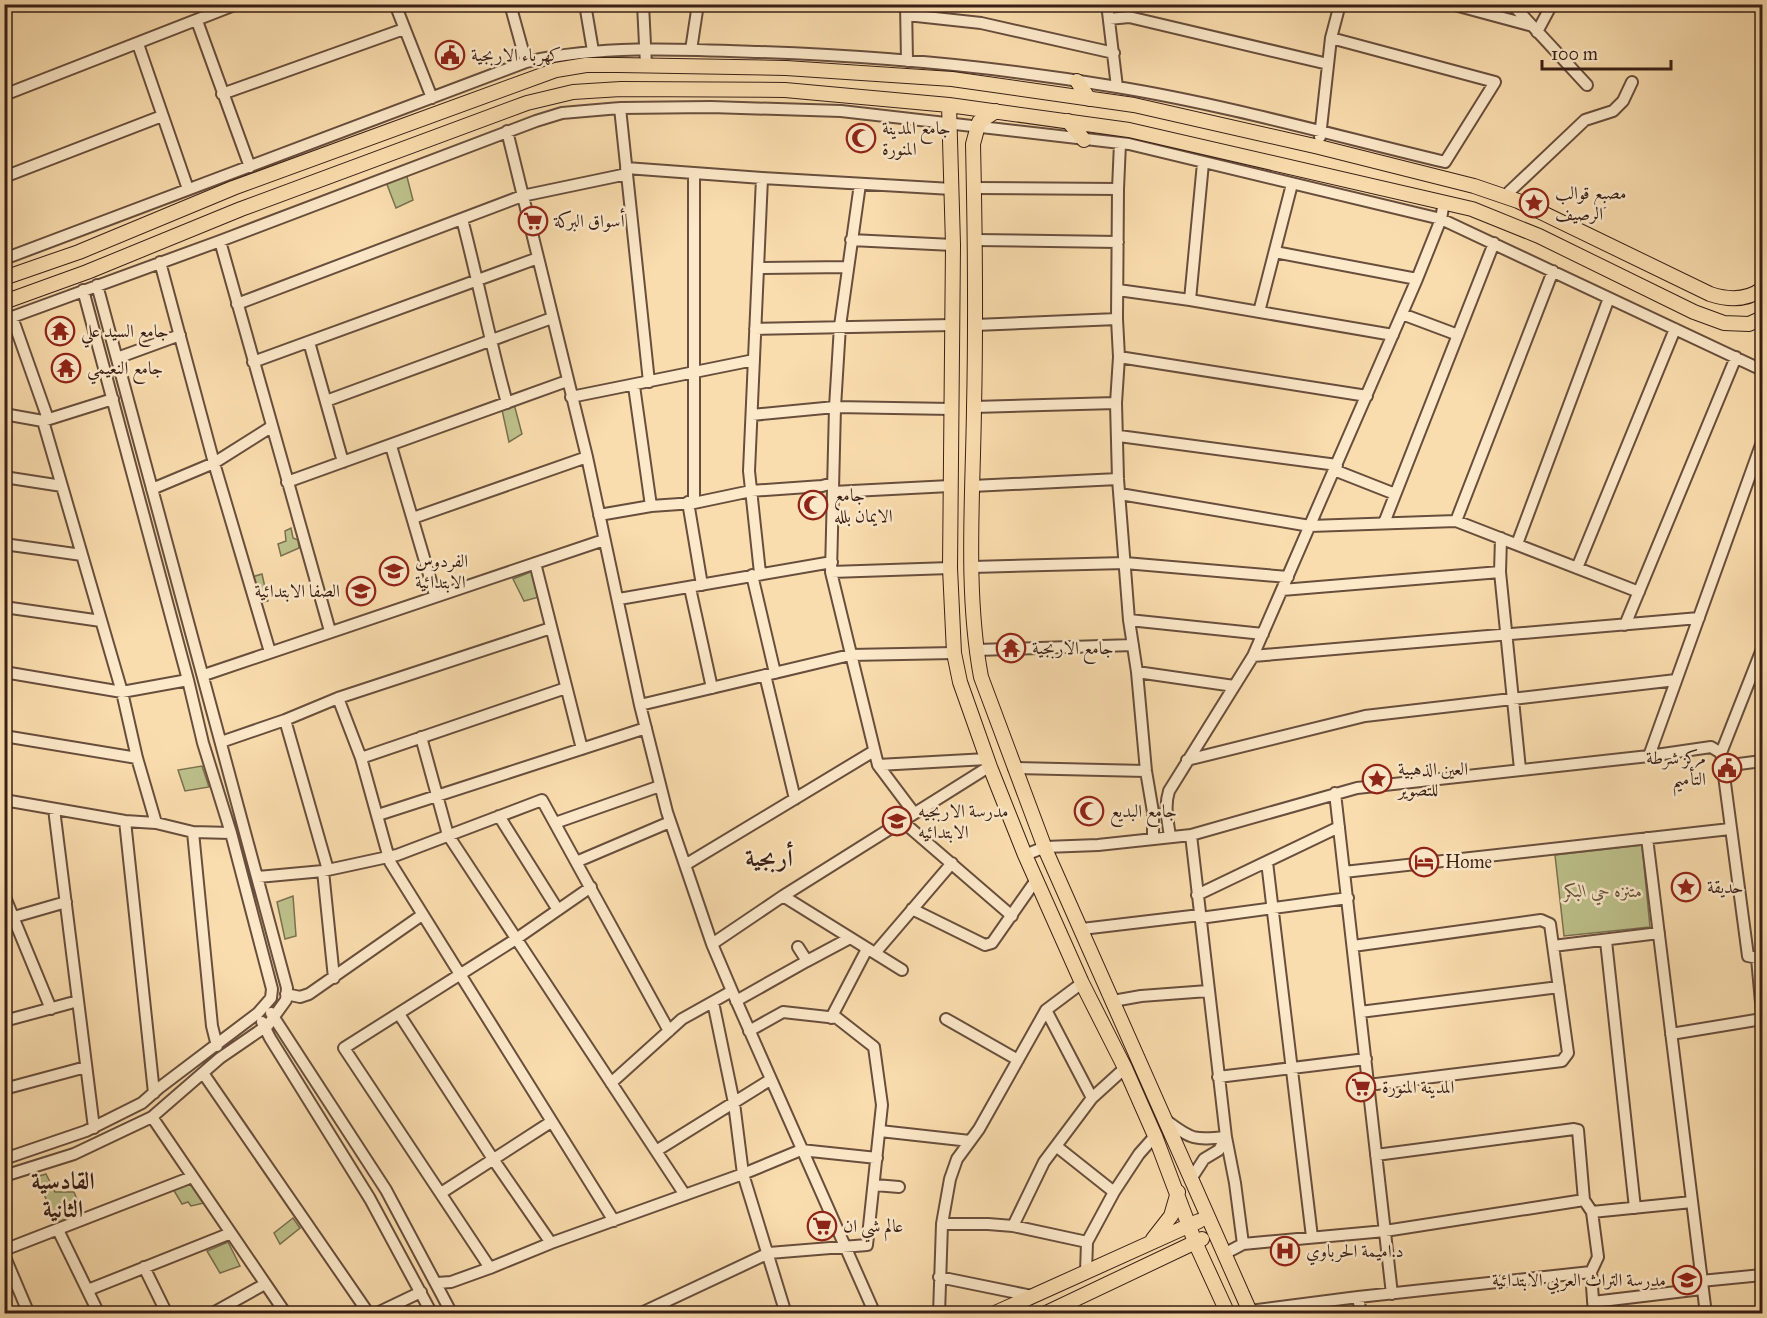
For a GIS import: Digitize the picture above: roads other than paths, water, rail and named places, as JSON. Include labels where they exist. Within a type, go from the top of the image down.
[{"type":"main road","points":[[4,278],[79,252],[233,188],[556,70],[646,58],[952,79],[1134,105],[1443,177],[1518,201],[1710,294],[1727,300],[1742,298],[1762,289]]},
{"type":"main road","points":[[1077,81],[1089,99]]},
{"type":"main road","points":[[4,302],[87,273],[241,209],[527,103],[573,92],[651,88],[785,90],[949,105],[1129,130],[1472,209],[1539,236],[1694,312],[1724,323],[1749,324],[1762,318]]},
{"type":"main road","points":[[949,105],[953,245],[951,568],[954,653],[960,682],[988,763],[1025,855],[1082,983],[1125,1068],[1228,1314]]},
{"type":"main road","points":[[1129,130],[1134,105]]},
{"type":"main road","points":[[996,111],[986,116],[977,127],[973,144],[975,325],[972,567],[976,650],[981,677],[1045,847],[1250,1312]]},
{"type":"main road","points":[[1068,121],[1084,140]]},
{"type":"main road","points":[[952,174],[973,173]]},
{"type":"main road","points":[[1147,1245],[1171,1216],[1178,1192]]},
{"type":"main road","points":[[993,1314],[1208,1217]]},
{"type":"main road","points":[[1044,1314],[1215,1233]]},
{"type":"main road","points":[[1163,1258],[1188,1254],[1201,1262],[1212,1279]]},
{"type":"main road","points":[[1114,1260],[1122,1278]]},
{"type":"street","points":[[4,95],[237,4]]},
{"type":"street","points":[[396,4],[432,98]]},
{"type":"street","points":[[510,4],[526,62]]},
{"type":"street","points":[[585,4],[593,51]]},
{"type":"street","points":[[643,4],[646,58]]},
{"type":"street","points":[[691,50],[698,4]]},
{"type":"street","points":[[1107,4],[1117,87]]},
{"type":"street","points":[[1319,147],[1331,38],[1340,4]]},
{"type":"street","points":[[1451,4],[1533,28]]},
{"type":"street","points":[[1512,4],[1587,85]]},
{"type":"street","points":[[1533,28],[1552,4]]},
{"type":"street","points":[[907,61],[906,10],[981,23],[1114,53]]},
{"type":"street","points":[[1109,19],[1129,17],[1328,64]]},
{"type":"street","points":[[196,21],[250,167]]},
{"type":"street","points":[[222,94],[404,29]]},
{"type":"street","points":[[4,259],[526,62],[593,51],[646,58],[691,50],[827,54],[1001,71],[1117,87],[1445,162],[1495,82],[1331,38]]},
{"type":"street","points":[[138,44],[188,189]]},
{"type":"street","points":[[1509,192],[1585,120],[1613,111],[1623,101],[1632,82]]},
{"type":"street","points":[[156,823],[137,758],[122,692],[45,420],[8,318],[220,241],[507,131],[562,113],[620,108],[711,107],[841,111],[1120,143],[1441,219],[1762,370]]},
{"type":"street","points":[[620,108],[649,382]]},
{"type":"street","points":[[4,177],[162,116]]},
{"type":"street","points":[[369,122],[374,137]]},
{"type":"street","points":[[507,131],[587,457],[640,705],[670,822],[712,944],[875,1314]]},
{"type":"street","points":[[1120,143],[1117,318],[1119,357],[1116,403],[1119,436],[1118,479],[1129,620],[1137,672],[1146,771],[1153,812],[1153,839]]},
{"type":"street","points":[[1190,300],[1203,162]]},
{"type":"street","points":[[237,304],[522,196],[626,171],[952,189]]},
{"type":"street","points":[[694,173],[694,373],[691,502],[696,586],[712,688]]},
{"type":"street","points":[[762,178],[749,471],[756,574],[770,674],[795,799]]},
{"type":"street","points":[[861,184],[840,326],[835,407],[831,567],[850,655],[878,765],[914,813]]},
{"type":"street","points":[[1258,312],[1292,184]]},
{"type":"street","points":[[974,188],[1118,189]]},
{"type":"street","points":[[1170,837],[1166,800],[1169,791],[1253,656],[1417,279],[1441,219],[1444,202]]},
{"type":"street","points":[[462,219],[507,403]]},
{"type":"street","points":[[851,240],[953,245]]},
{"type":"street","points":[[975,240],[1118,242]]},
{"type":"street","points":[[220,241],[330,631]]},
{"type":"street","points":[[1384,523],[1494,243]]},
{"type":"street","points":[[1275,252],[1417,279]]},
{"type":"street","points":[[253,362],[538,258]]},
{"type":"street","points":[[160,262],[214,462],[270,652]]},
{"type":"street","points":[[758,268],[848,267]]},
{"type":"street","points":[[1456,521],[1553,271]]},
{"type":"street","points":[[4,1176],[84,1150],[152,1117],[220,1058],[265,1027],[275,1018],[286,1000],[287,988],[258,877],[97,285]]},
{"type":"street","points":[[4,1159],[94,1128],[142,1103],[261,1009],[271,998],[272,989],[231,832],[203,743],[189,680],[83,290]]},
{"type":"street","points":[[1118,290],[1393,335]]},
{"type":"street","points":[[1517,544],[1609,298]]},
{"type":"street","points":[[1402,314],[1458,335]]},
{"type":"street","points":[[326,401],[552,318]]},
{"type":"street","points":[[975,325],[1117,318]]},
{"type":"street","points":[[755,329],[953,325]]},
{"type":"street","points":[[1577,568],[1675,328]]},
{"type":"street","points":[[117,358],[180,335]]},
{"type":"street","points":[[309,342],[343,462]]},
{"type":"street","points":[[1119,357],[1366,396]]},
{"type":"street","points":[[1625,625],[1736,357]]},
{"type":"street","points":[[571,397],[754,360]]},
{"type":"street","points":[[287,482],[567,381]]},
{"type":"street","points":[[634,386],[651,506]]},
{"type":"street","points":[[4,414],[45,420],[113,399]]},
{"type":"street","points":[[974,407],[1116,403]]},
{"type":"street","points":[[752,415],[835,407],[952,409]]},
{"type":"street","points":[[152,489],[214,462],[271,427]]},
{"type":"street","points":[[1119,436],[1335,467],[1395,494]]},
{"type":"street","points":[[391,446],[435,595]]},
{"type":"street","points":[[1649,756],[1762,448]]},
{"type":"street","points":[[413,518],[587,457]]},
{"type":"street","points":[[4,477],[62,486]]},
{"type":"street","points":[[972,486],[1118,479]]},
{"type":"street","points":[[599,515],[751,491],[822,486],[950,486]]},
{"type":"street","points":[[1120,494],[1310,526],[1456,521],[1639,592]]},
{"type":"street","points":[[149,534],[163,528]]},
{"type":"street","points":[[1501,538],[1500,572],[1520,769]]},
{"type":"street","points":[[204,675],[435,595],[604,540]]},
{"type":"street","points":[[4,544],[82,555]]},
{"type":"street","points":[[535,563],[582,749]]},
{"type":"street","points":[[972,567],[1125,563],[1288,577]]},
{"type":"street","points":[[619,599],[756,574],[831,567],[951,568]]},
{"type":"street","points":[[1282,590],[1500,572]]},
{"type":"street","points":[[4,607],[101,621]]},
{"type":"street","points":[[1253,656],[1699,618]]},
{"type":"street","points":[[1129,620],[1263,634]]},
{"type":"street","points":[[221,742],[285,720],[338,698],[551,628]]},
{"type":"street","points":[[976,650],[1133,645]]},
{"type":"street","points":[[1748,956],[1721,753],[1762,649]]},
{"type":"street","points":[[640,705],[850,655],[954,653]]},
{"type":"street","points":[[4,672],[122,692],[189,680]]},
{"type":"street","points":[[1137,672],[1234,686]]},
{"type":"street","points":[[1187,760],[1365,716],[1676,680]]},
{"type":"street","points":[[361,758],[566,688]]},
{"type":"street","points":[[338,698],[361,758],[390,862],[614,1221]]},
{"type":"street","points":[[285,720],[325,870],[334,978]]},
{"type":"street","points":[[378,815],[646,728]]},
{"type":"street","points":[[4,736],[137,758]]},
{"type":"street","points":[[421,737],[448,835],[685,1195]]},
{"type":"street","points":[[1025,855],[1045,847],[1098,845],[1191,835],[1357,788],[1649,756],[1711,747],[1721,753]]},
{"type":"street","points":[[685,866],[874,751]]},
{"type":"street","points":[[1722,766],[1762,760]]},
{"type":"street","points":[[878,765],[988,763]]},
{"type":"street","points":[[712,944],[988,763]]},
{"type":"street","points":[[1014,768],[1146,771]]},
{"type":"street","points":[[555,823],[660,786]]},
{"type":"street","points":[[1335,793],[1392,1293]]},
{"type":"street","points":[[4,800],[125,821],[156,823],[193,832],[231,832]]},
{"type":"street","points":[[258,877],[325,870],[389,857],[542,800],[669,1031]]},
{"type":"street","points":[[54,809],[94,1128]]},
{"type":"street","points":[[499,816],[558,910]]},
{"type":"street","points":[[125,821],[154,1093]]},
{"type":"street","points":[[902,821],[1012,916]]},
{"type":"street","points":[[576,862],[670,822]]},
{"type":"street","points":[[1197,895],[1340,827]]},
{"type":"street","points":[[1344,872],[1730,829]]},
{"type":"street","points":[[193,832],[212,1026],[217,1046]]},
{"type":"street","points":[[1191,835],[1218,1077],[1243,1244]]},
{"type":"street","points":[[1647,838],[1706,1314]]},
{"type":"street","points":[[238,859],[252,856]]},
{"type":"street","points":[[1267,862],[1312,1237]]},
{"type":"street","points":[[831,1018],[871,951],[952,863]]},
{"type":"street","points":[[912,909],[986,945],[992,943],[1036,880]]},
{"type":"street","points":[[490,1268],[344,1048],[461,975],[591,887]]},
{"type":"street","points":[[4,895],[51,1009]]},
{"type":"street","points":[[783,896],[902,970]]},
{"type":"street","points":[[1082,929],[1273,910],[1348,898]]},
{"type":"street","points":[[14,917],[66,902]]},
{"type":"street","points":[[286,994],[300,997],[309,994],[422,915]]},
{"type":"street","points":[[1353,946],[1541,920],[1550,924],[1568,1053],[1562,1061],[1368,1085]]},
{"type":"street","points":[[1553,946],[1659,933]]},
{"type":"street","points":[[611,1083],[682,1019],[713,1002],[734,996],[807,961],[850,938]]},
{"type":"street","points":[[1606,941],[1635,1208]]},
{"type":"street","points":[[798,947],[807,961]]},
{"type":"street","points":[[1748,956],[1762,954]]},
{"type":"street","points":[[1671,1034],[1762,1016],[1756,958],[1748,956]]},
{"type":"street","points":[[939,1314],[942,1224],[950,1179],[957,1158],[979,1129],[1046,1010],[1082,983]]},
{"type":"street","points":[[1360,1012],[1559,987]]},
{"type":"street","points":[[1113,1001],[1142,996],[1208,991]]},
{"type":"street","points":[[4,1021],[78,1001]]},
{"type":"street","points":[[713,1002],[734,1103],[743,1174],[786,1314]]},
{"type":"street","points":[[261,1009],[275,1018],[386,1190],[452,1314]]},
{"type":"street","points":[[261,1009],[265,1027],[370,1199],[432,1314]]},
{"type":"street","points":[[1046,1010],[1092,1098]]},
{"type":"street","points":[[639,1314],[769,1253],[867,1245],[882,1106],[874,1047],[837,1018],[783,1012],[749,1031]]},
{"type":"street","points":[[399,1014],[493,1159],[551,1243]]},
{"type":"street","points":[[946,1019],[1018,1059]]},
{"type":"street","points":[[1218,1077],[1365,1059]]},
{"type":"street","points":[[4,1089],[86,1067]]},
{"type":"street","points":[[1013,1226],[1044,1162],[1092,1098],[1125,1068]]},
{"type":"street","points":[[203,1073],[369,1314]]},
{"type":"street","points":[[656,1151],[770,1080]]},
{"type":"street","points":[[152,1117],[286,1314]]},
{"type":"street","points":[[1166,1120],[1182,1133],[1199,1139],[1226,1137]]},
{"type":"street","points":[[441,1193],[551,1122]]},
{"type":"street","points":[[1376,1155],[1574,1128],[1580,1134],[1584,1200],[1592,1212],[1598,1257],[1591,1272],[1594,1308],[1762,1275]]},
{"type":"street","points":[[880,1131],[970,1141]]},
{"type":"street","points":[[1086,1272],[1087,1242],[1114,1192],[1139,1154],[1155,1136]]},
{"type":"street","points":[[1191,1179],[1203,1160],[1219,1150],[1226,1137]]},
{"type":"street","points":[[1056,1146],[1114,1192]]},
{"type":"street","points":[[437,1283],[451,1282],[490,1268],[551,1243],[743,1174],[801,1150],[877,1158]]},
{"type":"street","points":[[4,1251],[192,1177]]},
{"type":"street","points":[[874,1185],[899,1187]]},
{"type":"street","points":[[1224,1254],[1243,1244],[1385,1231],[1584,1200]]},
{"type":"street","points":[[1592,1212],[1692,1202]]},
{"type":"street","points":[[942,1224],[1013,1226],[1087,1242]]},
{"type":"street","points":[[58,1230],[99,1314]]},
{"type":"street","points":[[88,1290],[231,1233]]},
{"type":"street","points":[[4,1255],[29,1314]]},
{"type":"street","points":[[144,1267],[167,1314]]},
{"type":"street","points":[[1250,1312],[1392,1293],[1591,1272]]},
{"type":"street","points":[[939,1277],[1032,1296]]},
{"type":"street","points":[[211,1314],[265,1284]]},
{"type":"street","points":[[375,1314],[421,1292]]},
{"type":"street","points":[[1358,1297],[1360,1314]]},
{"type":"place","name":"كهرباء الاربجية","points":[[450,55]]},
{"type":"place","name":"جامع المدينة المنورة","points":[[861,138]]},
{"type":"place","name":"مصبع قوالب الرصيف","points":[[1534,203]]},
{"type":"place","name":"أسواق البركة","points":[[533,221]]},
{"type":"place","name":"جامع السيد علي","points":[[60,331]]},
{"type":"place","name":"جامع النعيمي","points":[[66,368]]},
{"type":"place","name":"جامع الايمان بلله","points":[[813,505]]},
{"type":"place","name":"الفردوس الابتدائية","points":[[394,571]]},
{"type":"place","name":"الصفا الابتدائية","points":[[361,591]]},
{"type":"place","name":"جامع الاربجية","points":[[1011,648]]},
{"type":"place","name":"مركز شرطة التأميم","points":[[1727,768]]},
{"type":"place","name":"العين الذهبية للتصوير","points":[[1377,779]]},
{"type":"place","name":"جامع البديع","points":[[1089,811]]},
{"type":"place","name":"مدرسة الاربجيه الابتدائيه","points":[[897,821]]},
{"type":"place","name":"Home","points":[[1424,862]]},
{"type":"place","name":"حديقة","points":[[1686,887]]},
{"type":"place","name":"المدينة المنورة","points":[[1361,1087]]},
{"type":"place","name":"عالم شي ان","points":[[822,1226]]},
{"type":"place","name":"د.اميمة الحرباوي","points":[[1285,1251]]},
{"type":"place","name":"مدرسة التراث العربي الابتدائية","points":[[1687,1280]]},
{"type":"district","name":"أربجية","points":[[769,858]]},
{"type":"district","name":"القادسية الثانية","points":[[63,1195]]},
{"type":"park label","name":"متنزه حي البكر","points":[[1603,891]]}]
